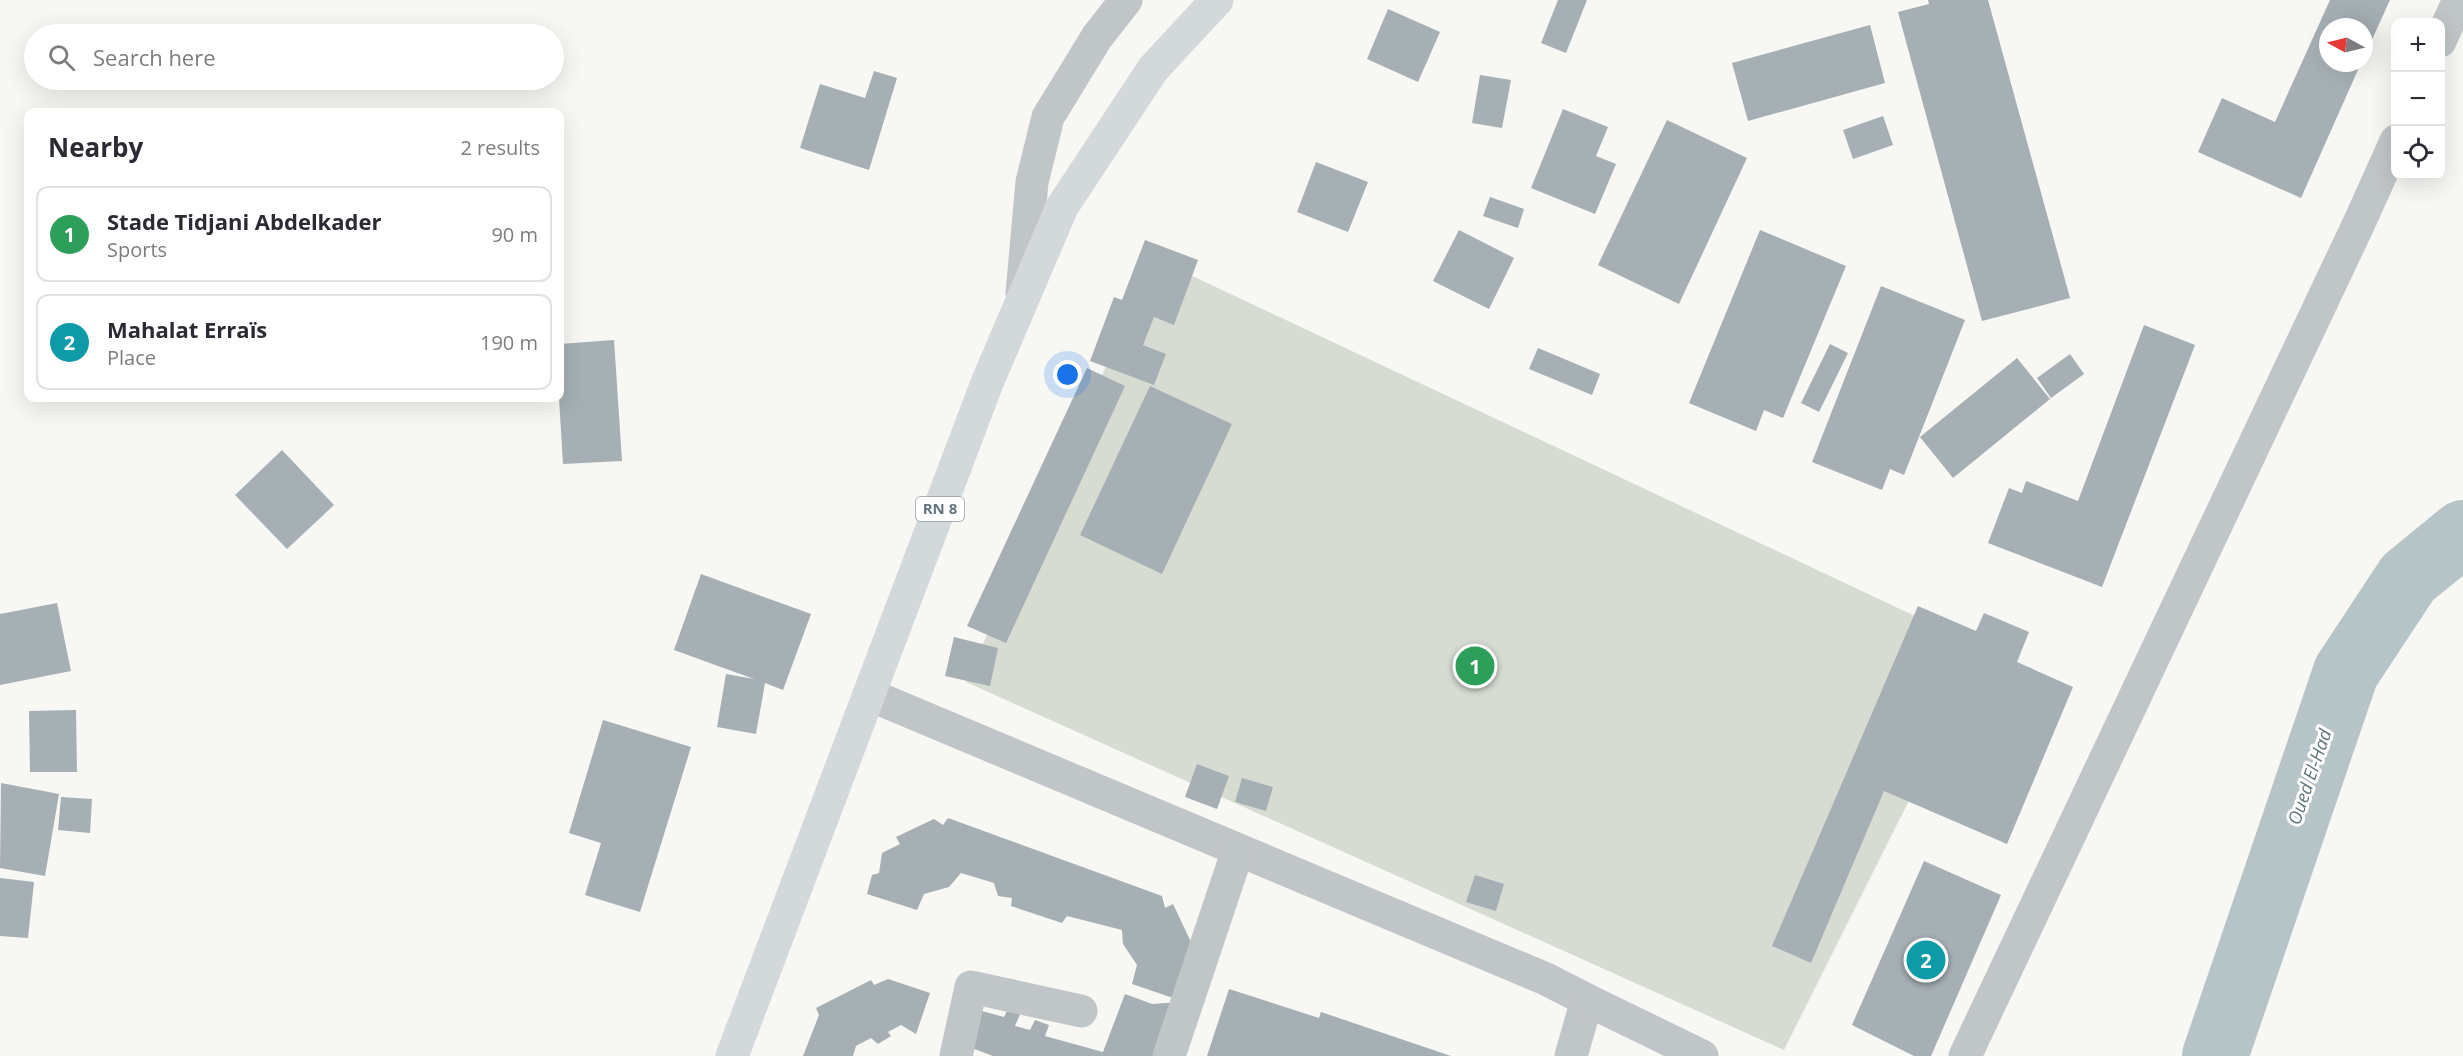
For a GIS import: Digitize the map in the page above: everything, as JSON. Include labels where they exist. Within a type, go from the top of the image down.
[{"type":"main road","name":"RN 8","points":[[732,1056],[987,383],[1062,207],[1153,69],[1217,0]]},
{"type":"street","points":[[1021,304],[1032,182],[1047,117],[1097,37],[1126,0]]},
{"type":"street","points":[[2445,29],[2458,0]]},
{"type":"street","points":[[1965,1056],[2391,152]]},
{"type":"street","points":[[870,695],[1546,979],[1702,1056]]},
{"type":"street","points":[[1170,1056],[1238,850]]},
{"type":"street","points":[[956,1056],[971,987],[1081,1011]]},
{"type":"street","points":[[1572,1056],[1587,1000]]},
{"type":"shaded area","points":[[1154,258],[1985,649],[1784,1050],[966,682]]},
{"type":"building","points":[[1558,0],[1587,0],[1566,53],[1541,43]]},
{"type":"building","points":[[1928,0],[1988,0],[2070,298],[1982,321],[1898,12],[1929,4]]},
{"type":"building","points":[[2330,0],[2390,0],[2373,37],[2373,18],[2322,18]]},
{"type":"building","points":[[1388,9],[1440,32],[1418,82],[1367,59]]},
{"type":"building","points":[[2319,24],[2319,72],[2357,72],[2301,198],[2198,152],[2222,98],[2275,122]]},
{"type":"building","points":[[1870,25],[1885,83],[1748,121],[1732,63]]},
{"type":"building","points":[[874,71],[897,78],[869,170],[800,148],[820,84],[865,98]]},
{"type":"building","points":[[1480,75],[1511,80],[1502,128],[1472,123]]},
{"type":"building","points":[[1563,109],[1608,127],[1596,156],[1616,164],[1595,214],[1531,188]]},
{"type":"building","points":[[1883,116],[1893,145],[1853,159],[1843,130]]},
{"type":"building","points":[[1667,120],[1747,158],[1679,304],[1598,265]]},
{"type":"building","points":[[1316,162],[1368,182],[1348,232],[1297,212]]},
{"type":"building","points":[[1490,197],[1524,209],[1518,228],[1483,216]]},
{"type":"building","points":[[1459,230],[1514,258],[1489,309],[1433,281]]},
{"type":"building","points":[[1760,230],[1846,266],[1783,418],[1764,410],[1756,431],[1689,403]]},
{"type":"building","points":[[1145,240],[1198,260],[1174,325],[1154,317],[1143,345],[1166,354],[1154,385],[1090,361],[1114,297],[1122,300]]},
{"type":"building","points":[[1881,286],[1965,320],[1904,475],[1890,469],[1882,490],[1812,462]]},
{"type":"building","points":[[2144,325],[2195,345],[2102,587],[1988,543],[2009,488],[2022,493],[2026,481],[2078,501]]},
{"type":"building","points":[[614,340],[622,461],[563,464],[559,402],[564,402],[564,344]]},
{"type":"building","points":[[1830,344],[1848,353],[1819,412],[1801,403]]},
{"type":"building","points":[[1538,348],[1600,374],[1592,395],[1529,369]]},
{"type":"building","points":[[2070,354],[2084,374],[2051,398],[2037,378]]},
{"type":"building","points":[[2017,358],[2050,399],[1953,478],[1920,437]]},
{"type":"building","points":[[1087,368],[1125,386],[1006,643],[967,626]]},
{"type":"building","points":[[1150,386],[1232,424],[1162,574],[1080,535]]},
{"type":"building","points":[[282,450],[334,505],[287,549],[235,495]]},
{"type":"building","points":[[701,574],[811,614],[783,690],[765,683],[756,734],[717,727],[726,674],[754,679],[674,650]]},
{"type":"building","points":[[57,603],[71,671],[0,685],[0,614]]},
{"type":"building","points":[[1918,606],[1976,631],[1984,613],[2029,632],[2017,662],[2073,687],[2007,844],[1884,791],[1811,963],[1772,946]]},
{"type":"building","points":[[954,637],[998,648],[990,686],[945,676]]},
{"type":"building","points":[[76,710],[77,772],[30,772],[29,711]]},
{"type":"building","points":[[603,720],[691,747],[640,912],[585,895],[601,843],[569,833]]},
{"type":"building","points":[[1197,764],[1229,776],[1217,809],[1185,797]]},
{"type":"building","points":[[1242,778],[1273,787],[1266,811],[1235,802]]},
{"type":"building","points":[[1,783],[59,794],[45,876],[0,868]]},
{"type":"building","points":[[61,797],[92,799],[90,833],[58,830]]},
{"type":"building","points":[[948,818],[1162,896],[1165,908],[1173,904],[1191,942],[1179,1000],[1132,984],[1137,965],[1123,944],[1122,930],[1067,916],[1062,923],[1011,906],[1012,898],[998,896],[994,883],[961,873],[949,887],[924,894],[917,910],[867,894],[872,875],[879,873],[882,853],[900,844],[896,837],[934,819],[943,825]]},
{"type":"building","points":[[1924,861],[2001,895],[1931,1056],[1914,1056],[1852,1025]]},
{"type":"building","points":[[1475,875],[1504,884],[1496,911],[1466,902]]},
{"type":"building","points":[[0,878],[34,882],[28,938],[0,936]]},
{"type":"building","points":[[888,979],[930,993],[916,1034],[901,1025],[888,1032],[891,1036],[878,1044],[871,1038],[856,1046],[853,1056],[803,1056],[819,1015],[816,1008],[871,980],[874,985]]},
{"type":"building","points":[[1229,989],[1319,1018],[1321,1012],[1451,1056],[1207,1056]]},
{"type":"building","points":[[1125,994],[1152,1004],[1180,1002],[1160,1056],[993,1056],[969,1047],[982,1011],[1004,1017],[1008,1009],[1021,1012],[1015,1026],[1030,1030],[1035,1020],[1049,1025],[1045,1036],[1103,1052]]},
{"type":"waterway","name":"Oued El-Had","points":[[2215,1056],[2346,672],[2408,578],[2463,533]]},
{"type":"place","name":"Stade Tidjani Abdelkader","points":[[1475,666]]},
{"type":"place","name":"Mahalat Erraïs","points":[[1926,960]]}]
